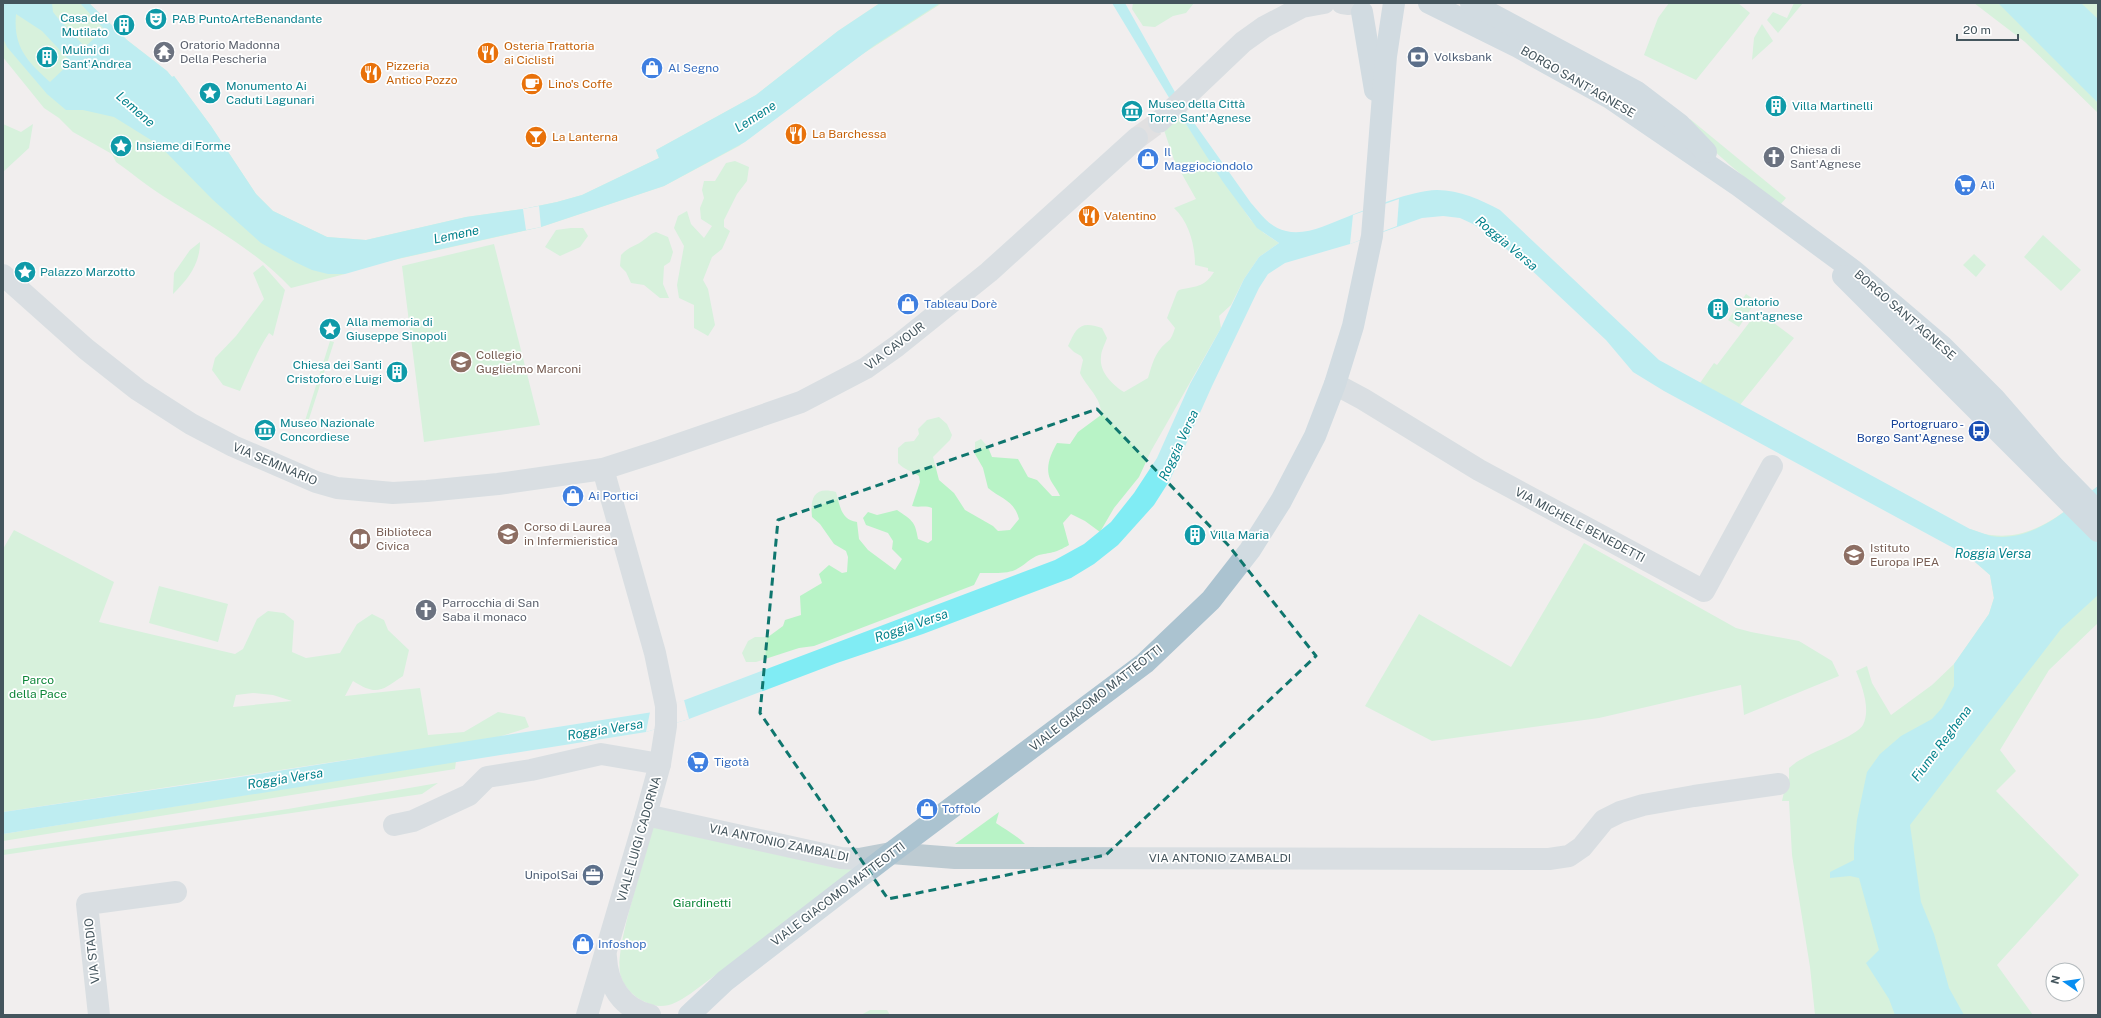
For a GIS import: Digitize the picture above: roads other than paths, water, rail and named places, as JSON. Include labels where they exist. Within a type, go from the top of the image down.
[{"type":"main road","points":[[1350,6],[1371,13],[1381,10],[1390,3]]},
{"type":"main road","name":"VIALE GIACOMO MATTEOTTI","points":[[689,1015],[725,981],[891,853],[1145,662],[1212,600],[1250,550],[1281,500],[1315,436],[1335,384],[1353,326],[1372,236],[1376,197],[1379,131],[1388,35],[1394,3]]},
{"type":"main road","name":"BORGO SANT'AGNESE","points":[[1430,3],[1518,47],[1610,98],[1739,186],[1810,240],[1854,271],[1889,299],[1942,346],[1994,398],[2063,487]]},
{"type":"main road","name":"BORGO SANT'AGNESE","points":[[1471,3],[1637,92],[1679,124],[1739,186]]},
{"type":"main road","name":"VIALE GIACOMO MATTEOTTI","points":[[1350,6],[1376,93],[1379,131]]},
{"type":"main road","name":"BORGO SANT'AGNESE","points":[[1810,240],[1894,328],[2035,468],[2063,487]]},
{"type":"main road","points":[[2063,487],[2098,512]]},
{"type":"main road","points":[[2063,487],[2098,531]]},
{"type":"main road","name":"VIALE GIACOMO MATTEOTTI","points":[[671,1015],[694,998],[725,981]]},
{"type":"street","points":[[1159,122],[1243,42],[1264,27],[1302,7],[1324,3]]},
{"type":"street","name":"VIA CAVOUR","points":[[603,469],[801,402],[866,368],[897,346],[989,272],[1137,138]]},
{"type":"street","name":"VIA SEMINARIO","points":[[3,275],[111,369],[191,424],[233,446],[326,485],[393,493],[498,484],[603,469]]},
{"type":"street","name":"BORGO SANT'AGNESE","points":[[1894,328],[1927,345],[1966,388],[1977,395],[1994,398],[1993,407],[1999,419],[2024,446],[2035,468]]},
{"type":"street","name":"VIA MICHELE BENEDETTI","points":[[1335,384],[1363,399],[1479,470],[1704,591],[1772,466]]},
{"type":"street","points":[[603,469],[655,653],[666,716],[660,764]]},
{"type":"street","name":"VIALE LUIGI CADORNA","points":[[394,825],[413,821],[469,795],[487,777],[531,770],[601,754],[660,764],[606,956],[587,1015]]},
{"type":"street","name":"VIA ANTONIO ZAMBALDI","points":[[646,815],[841,858],[859,860],[891,853],[955,858],[1549,860],[1569,856],[1582,847],[1604,820],[1620,812],[1643,805],[1694,796],[1779,784]]},
{"type":"street","name":"VIA STADIO","points":[[99,1015],[87,904],[176,892]]},
{"type":"street","name":"VIALE LUIGI CADORNA","points":[[606,956],[607,972],[619,997],[640,1012],[650,1015]]},
{"type":"water","name":"Lemene","points":[[3,3],[52,3],[53,12],[85,47],[104,29],[80,3],[89,3],[127,40],[167,71],[172,77],[174,76],[211,126],[256,194],[273,211],[327,237],[366,240],[466,217],[523,209],[582,195],[659,158],[656,150],[756,95],[838,31],[880,3],[940,3],[875,45],[745,142],[664,186],[541,227],[401,258],[345,274],[328,274],[312,270],[261,243],[212,199],[159,145],[114,117],[83,110],[66,110],[47,94],[7,47],[3,38]],"holes":[[[16,14],[42,31],[71,62],[50,82],[28,60],[23,52],[17,36]]]},
{"type":"water","points":[[1112,3],[1125,3],[1185,110],[1251,203],[1266,220],[1275,227],[1294,232],[1309,231],[1379,204],[1403,196],[1426,191],[1446,190],[1478,199],[1500,210],[1659,360],[1970,529],[1991,536],[2006,537],[2021,534],[2035,529],[2062,514],[2098,486],[2098,595],[2061,629],[1910,825],[1921,902],[1934,934],[1949,988],[1964,1015],[1895,1015],[1889,999],[1866,963],[1879,950],[1859,878],[1850,876],[1830,878],[1830,872],[1854,860],[1857,820],[1867,772],[1880,754],[1901,736],[1932,719],[1942,708],[1954,686],[1954,664],[1989,614],[1994,598],[1990,575],[1968,556],[1664,391],[1633,372],[1606,340],[1525,264],[1473,224],[1460,218],[1443,216],[1422,218],[1350,244],[1285,263],[1268,274],[1259,288],[1212,386],[1170,480],[1154,505],[1118,545],[1094,564],[1071,578],[923,634],[837,663],[689,719],[646,732],[3,834],[3,812],[227,779],[653,712],[1055,560],[1084,544],[1111,522],[1134,493],[1157,458],[1190,384],[1221,328],[1244,279],[1259,257],[1279,243],[1257,228],[1223,182],[1168,96]]},
{"type":"water","points":[[1998,3],[2081,3],[2098,19],[2098,103]]},
{"type":"tunnel","points":[[1137,138],[1159,122]]},
{"type":"place","name":"PAB PuntoArteBenandante","points":[[156,19]]},
{"type":"place","name":"Casa del Mutilato","points":[[124,25]]},
{"type":"place","name":"Oratorio Madonna Della Pescheria","points":[[164,52]]},
{"type":"place","name":"Osteria Trattoria ai Ciclisti","points":[[488,53]]},
{"type":"place","name":"Mulini di Sant'Andrea","points":[[47,57]]},
{"type":"place","name":"Volksbank","points":[[1418,57]]},
{"type":"place","name":"Al Segno","points":[[652,68]]},
{"type":"place","name":"Pizzeria Antico Pozzo","points":[[371,73]]},
{"type":"place","name":"Lino's Coffe","points":[[532,84]]},
{"type":"place","name":"Monumento Ai Caduti Lagunari","points":[[210,93]]},
{"type":"place","name":"Villa Martinelli","points":[[1776,106]]},
{"type":"place","name":"Museo della Città Torre Sant'Agnese","points":[[1132,111]]},
{"type":"place","name":"La Barchessa","points":[[796,134]]},
{"type":"place","name":"La Lanterna","points":[[536,137]]},
{"type":"place","name":"Insieme di Forme","points":[[121,146]]},
{"type":"place","name":"Chiesa di Sant'Agnese","points":[[1774,157]]},
{"type":"place","name":"Il Maggiociondolo","points":[[1148,159]]},
{"type":"place","name":"Alì","points":[[1965,185]]},
{"type":"place","name":"Valentino","points":[[1089,216]]},
{"type":"place","name":"Palazzo Marzotto","points":[[25,272]]},
{"type":"place","name":"Tableau Dorè","points":[[908,304]]},
{"type":"place","name":"Oratorio Sant'agnese","points":[[1718,309]]},
{"type":"place","name":"Alla memoria di Giuseppe Sinopoli","points":[[330,329]]},
{"type":"place","name":"Collegio Guglielmo Marconi","points":[[461,362]]},
{"type":"place","name":"Chiesa dei Santi Cristoforo e Luigi","points":[[397,372]]},
{"type":"place","name":"Museo Nazionale Concordiese","points":[[265,430]]},
{"type":"place","name":"Portogruaro - Borgo Sant'Agnese","points":[[1979,431]]},
{"type":"place","name":"Ai Portici","points":[[573,496]]},
{"type":"place","name":"Corso di Laurea in Infermieristica","points":[[508,534]]},
{"type":"place","name":"Villa Maria","points":[[1195,535]]},
{"type":"place","name":"Biblioteca Civica","points":[[360,539]]},
{"type":"place","name":"Istituto Europa IPEA","points":[[1854,555]]},
{"type":"place","name":"Parrocchia di San Saba il monaco","points":[[426,610]]},
{"type":"place","name":"Tigotà","points":[[698,762]]},
{"type":"place","name":"Toffolo","points":[[927,809]]},
{"type":"place","name":"UnipolSai","points":[[593,875]]},
{"type":"place","name":"Infoshop","points":[[583,944]]},
{"type":"water label","name":"Roggia Versa","points":[[1507,243]]},
{"type":"water label","name":"Roggia Versa","points":[[1178,445]]},
{"type":"water label","name":"Roggia Versa","points":[[1993,553]]},
{"type":"water label","name":"Roggia Versa","points":[[911,625]]},
{"type":"water label","name":"Roggia Versa","points":[[605,729]]},
{"type":"water label","name":"Fiume Reghena","points":[[1941,743]]},
{"type":"water label","name":"Roggia Versa","points":[[285,778]]},
{"type":"park label","name":"Parco della Pace","points":[[38,687]]},
{"type":"park label","name":"Giardinetti","points":[[702,903]]}]
